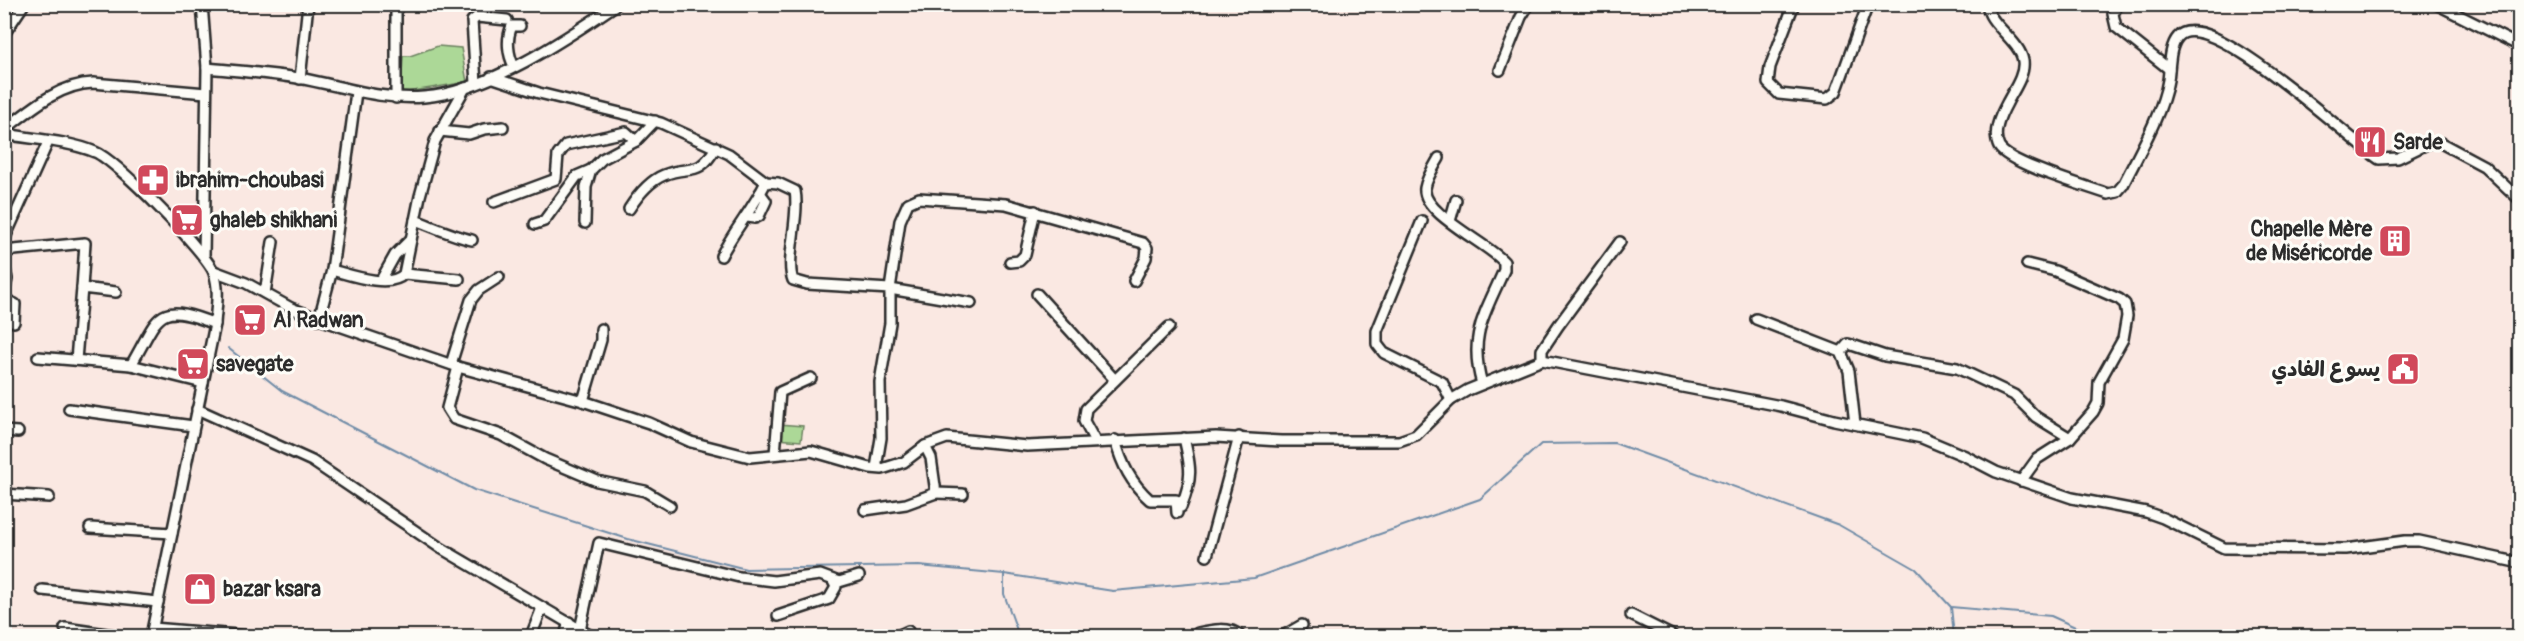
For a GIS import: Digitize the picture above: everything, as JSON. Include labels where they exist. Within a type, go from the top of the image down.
[{"type":"street","points":[[4,34],[24,4]]},
{"type":"street","points":[[201,4],[207,68],[204,256]]},
{"type":"street","points":[[300,78],[308,4]]},
{"type":"street","points":[[396,4],[396,98]]},
{"type":"street","points":[[207,68],[300,78],[356,92],[396,98],[428,97],[465,88],[514,66],[577,31],[617,4]]},
{"type":"street","points":[[1500,70],[1521,16],[1529,4]]},
{"type":"street","points":[[1794,4],[1770,67],[1768,83],[1779,94],[1827,99],[1836,92],[1868,4]]},
{"type":"street","points":[[1988,4],[1988,14],[2019,49],[2024,63],[2021,75],[1999,118],[1998,144],[2008,156],[2017,161],[2108,194],[2120,189],[2166,92],[2172,45],[2185,31],[2190,30],[2207,34],[2259,64],[2379,159],[2398,158],[2429,143],[2441,143],[2484,166],[2520,200]]},
{"type":"street","points":[[2118,4],[2113,14],[2116,27],[2169,69]]},
{"type":"street","points":[[2436,4],[2520,46]]},
{"type":"street","points":[[476,83],[472,21],[477,17],[507,20]]},
{"type":"street","points":[[514,66],[508,56],[509,30],[512,26],[520,26]]},
{"type":"street","points":[[491,77],[539,93],[655,121],[729,154],[766,182],[778,183],[795,190],[796,209],[790,266],[792,280],[807,284],[890,289],[971,303]]},
{"type":"street","points":[[4,132],[64,89],[83,83],[206,93]]},
{"type":"street","points":[[332,270],[381,280],[398,279],[404,274],[432,152],[440,131],[465,88]]},
{"type":"street","points":[[319,319],[332,270],[356,92]]},
{"type":"street","points":[[585,223],[587,177],[591,170],[602,159],[636,141],[655,121]]},
{"type":"street","points":[[440,131],[469,134],[484,129],[503,127]]},
{"type":"street","points":[[4,132],[99,153],[132,182],[187,238],[214,271],[218,291],[214,324],[152,632],[249,636]]},
{"type":"street","points":[[494,202],[556,179],[558,155],[562,147],[566,145],[626,132],[636,141]]},
{"type":"street","points":[[4,240],[48,142]]},
{"type":"street","points":[[629,209],[641,193],[659,177],[672,172],[698,168],[707,162],[716,147]]},
{"type":"street","points":[[1439,158],[1427,181],[1425,195],[1434,207],[1450,221],[1504,262],[1504,270],[1476,340],[1482,384]]},
{"type":"street","points":[[535,224],[544,221],[577,176],[591,170]]},
{"type":"street","points":[[721,256],[730,238],[747,217],[766,182]]},
{"type":"street","points":[[876,468],[881,438],[880,382],[890,323],[890,289],[900,221],[908,203],[919,198],[963,199],[1006,204],[1146,246],[1146,258],[1134,280]]},
{"type":"street","points":[[1450,221],[1456,200]]},
{"type":"street","points":[[1010,262],[1019,261],[1025,255],[1035,211]]},
{"type":"street","points":[[415,220],[472,240]]},
{"type":"street","points":[[1422,221],[1377,331],[1377,344],[1384,352],[1442,382],[1450,400]]},
{"type":"street","points":[[187,238],[204,225]]},
{"type":"street","points":[[381,280],[395,255],[411,239]]},
{"type":"street","points":[[265,292],[273,242]]},
{"type":"street","points":[[1542,360],[1542,350],[1620,242]]},
{"type":"street","points":[[4,251],[85,243],[76,360]]},
{"type":"street","points":[[2021,481],[2045,453],[2070,438],[2084,424],[2098,403],[2099,382],[2122,339],[2127,308],[2119,299],[2055,271],[2027,264]]},
{"type":"street","points":[[4,265],[7,279],[4,293]]},
{"type":"street","points":[[214,271],[265,292],[291,308],[454,366],[583,401],[650,423],[692,442],[750,457],[811,451],[876,468],[904,462],[925,446],[947,438],[1004,445],[1239,437],[1281,441],[1399,441],[1416,435],[1450,400],[1482,384],[1542,360],[1781,406],[1922,438],[1996,472],[2072,498],[2153,514],[2224,548],[2346,549],[2405,541],[2520,563]]},
{"type":"street","points":[[404,274],[459,279]]},
{"type":"street","points":[[499,277],[479,290],[471,300],[454,366],[447,408],[454,419],[501,435],[545,459],[597,481],[645,491],[670,506]]},
{"type":"street","points":[[82,288],[116,292]]},
{"type":"street","points":[[1037,294],[1115,380]]},
{"type":"street","points":[[4,298],[15,304],[14,322]]},
{"type":"street","points":[[131,365],[157,321],[164,314],[176,311],[214,324]]},
{"type":"street","points":[[1756,319],[1841,352],[1849,371],[1855,424]]},
{"type":"street","points":[[1095,441],[1087,429],[1083,415],[1091,403],[1169,327]]},
{"type":"street","points":[[583,401],[601,340],[601,329]]},
{"type":"street","points":[[1841,352],[1848,344],[1885,356],[1957,368],[2014,395],[2036,417],[2070,438]]},
{"type":"street","points":[[38,357],[131,365],[203,383]]},
{"type":"street","points":[[775,454],[780,392],[811,378]]},
{"type":"street","points":[[69,409],[193,426]]},
{"type":"street","points":[[197,409],[312,461],[439,547],[591,636]]},
{"type":"street","points":[[4,431],[18,432]]},
{"type":"street","points":[[1207,556],[1239,437]]},
{"type":"street","points":[[1115,440],[1122,465],[1150,500],[1176,500],[1179,510],[1190,485],[1191,468],[1184,438]]},
{"type":"street","points":[[925,446],[931,458],[936,494]]},
{"type":"street","points":[[4,494],[49,498]]},
{"type":"street","points":[[865,510],[906,504],[936,494],[963,494]]},
{"type":"street","points":[[90,528],[172,533]]},
{"type":"street","points":[[572,625],[581,625],[599,543],[739,577],[774,581],[820,575],[839,582],[859,576]]},
{"type":"street","points":[[778,616],[829,599],[836,588],[833,581]]},
{"type":"street","points":[[42,590],[158,603]]},
{"type":"street","points":[[531,636],[543,608]]},
{"type":"street","points":[[1631,615],[1673,636]]},
{"type":"street","points":[[565,636],[572,625]]},
{"type":"street","points":[[1282,636],[1302,625]]},
{"type":"street","points":[[65,628],[121,636]]},
{"type":"street","points":[[1198,633],[1224,630],[1236,632],[1240,636]]},
{"type":"street","points":[[897,636],[908,631]]},
{"type":"green space","points":[[438,46],[461,48],[467,82],[401,93],[403,56],[410,56]]},
{"type":"green space","points":[[779,424],[803,426],[801,441],[777,439]]},
{"type":"waterway","points":[[228,348],[282,391],[474,490],[628,539],[746,569],[919,566],[1004,574],[1113,591],[1254,578],[1480,499],[1541,444],[1614,443],[1839,525],[1916,569],[1951,607],[1954,636]]},
{"type":"waterway","points":[[1004,574],[1004,594],[1019,636]]},
{"type":"waterway","points":[[1951,607],[2051,616],[2095,636]]},
{"type":"place","name":"Sarde","points":[[2370,142]]},
{"type":"place","name":"ibrahim-choubasi","points":[[153,180]]},
{"type":"place","name":"ghaleb shikhani","points":[[187,220]]},
{"type":"place","name":"Chapelle Mère de Miséricorde","points":[[2395,241]]},
{"type":"place","name":"Al Radwan","points":[[250,320]]},
{"type":"place","name":"savegate","points":[[193,364]]},
{"type":"place","name":"يسوع الفادي","points":[[2403,369]]},
{"type":"place","name":"bazar ksara","points":[[200,589]]}]
